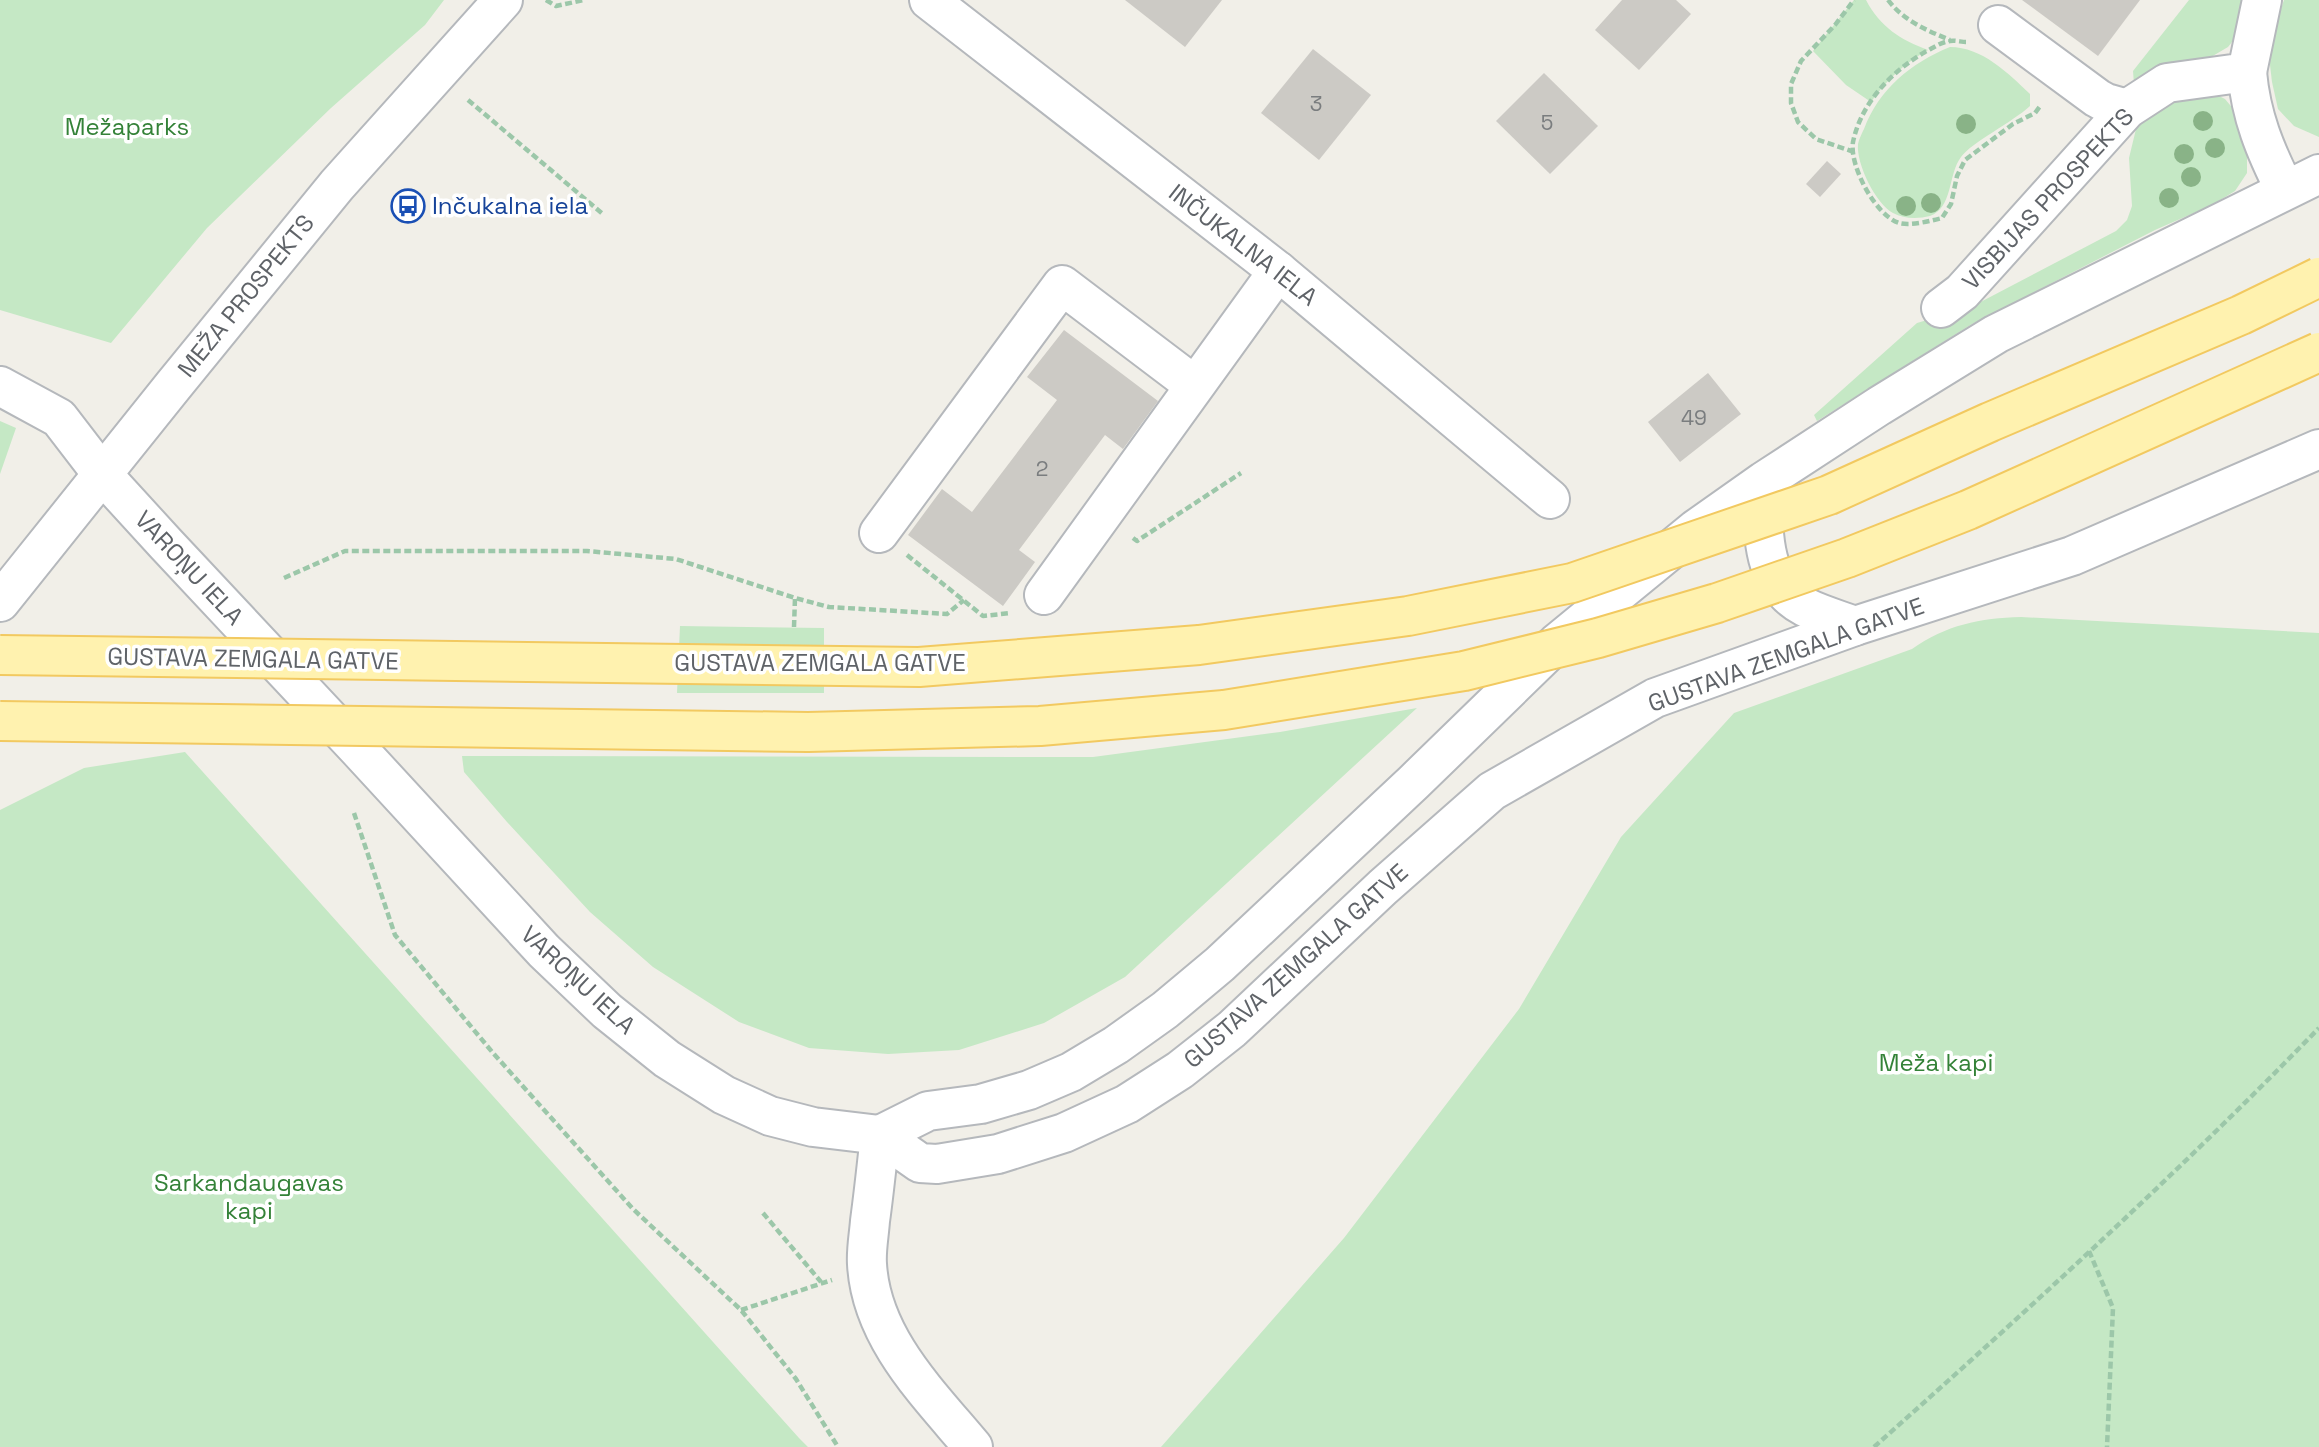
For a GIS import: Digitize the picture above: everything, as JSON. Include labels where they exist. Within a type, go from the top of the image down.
[{"type":"main road","name":"GUSTAVA ZEMGALA GATVE","points":[[0,655],[919,667],[1199,645],[1408,616],[1572,583],[1829,495],[1990,422],[2241,315],[2319,277]]},
{"type":"main road","points":[[0,721],[808,732],[1040,726],[1237,708],[1464,671],[1598,638],[1717,603],[1847,558],[1968,510],[2319,352]]},
{"type":"street","name":"MEŽA PROSPEKTS","points":[[0,602],[337,185],[503,0]]},
{"type":"street","name":"INČUKALNA IELA","points":[[929,0],[1278,271],[1550,499]]},
{"type":"street","points":[[973,1447],[919,1383],[895,1350],[879,1318],[868,1273],[867,1249],[880,1135],[928,1111],[981,1104],[1029,1090],[1071,1072],[1116,1045],[1165,1010],[1220,964],[1557,643],[1696,529],[1763,481],[1996,334],[2302,182],[2262,142],[2249,97],[2247,72],[2262,0]]},
{"type":"street","points":[[1987,34],[2106,103],[2127,109]]},
{"type":"street","name":"VISBIJAS PROSPEKTS","points":[[1941,308],[1962,292],[2127,109],[2167,83],[2247,72]]},
{"type":"street","points":[[1044,596],[1278,271]]},
{"type":"street","points":[[879,533],[1062,285],[1194,385]]},
{"type":"street","name":"VAROŅU IELA","points":[[0,386],[59,418],[102,474],[544,951],[607,1011],[667,1059],[724,1095],[770,1116],[813,1127],[880,1135]]},
{"type":"street","name":"GUSTAVA ZEMGALA GATVE","points":[[880,1135],[920,1163],[937,1164],[998,1154],[1032,1145],[1094,1121],[1127,1104],[1180,1070],[1232,1029],[1382,887],[1492,790],[1656,698],[1855,626],[2072,556],[2319,449]]},
{"type":"street","points":[[1763,481],[1763,533],[1769,569],[1786,592],[1803,606],[1855,626]]},
{"type":"path","points":[[546,0],[556,6],[584,0]]},
{"type":"path","points":[[1854,0],[1801,61],[1791,83],[1791,103],[1798,122],[1816,139],[1854,152]]},
{"type":"path","points":[[1888,0],[1897,11],[1920,27],[1951,40]]},
{"type":"path","points":[[1987,34],[1951,40],[1905,63],[1883,85],[1863,115],[1853,144],[1856,167],[1880,210],[1899,223],[1926,222],[1941,218],[1951,204],[1957,176],[1965,160],[2013,124],[2035,113],[2042,105],[2038,96]]},
{"type":"path","points":[[468,100],[604,215]]},
{"type":"path","points":[[1101,514],[1137,541],[1241,473]]},
{"type":"path","points":[[879,533],[983,615],[1025,612],[1044,596]]},
{"type":"path","points":[[284,578],[345,551],[587,551],[676,559],[829,607],[947,614],[964,600]]},
{"type":"path","points":[[794,627],[795,598]]},
{"type":"path","points":[[354,813],[395,935],[493,1053],[633,1209],[741,1310],[796,1380],[838,1447]]},
{"type":"path","points":[[1874,1447],[2016,1320],[2319,1028]]},
{"type":"path","points":[[763,1213],[821,1282]]},
{"type":"path","points":[[2089,1251],[2113,1308],[2107,1447]]},
{"type":"path","points":[[741,1310],[821,1282],[868,1273]]},
{"type":"green space","name":"Mežaparks","points":[[0,0],[444,0],[425,25],[331,108],[207,228],[111,343],[0,310]]},
{"type":"green space","points":[[1854,0],[1866,0],[1878,18],[1892,31],[1928,50],[1896,73],[1871,102],[1846,85],[1813,51]]},
{"type":"green space","points":[[2189,0],[2247,0],[2239,33],[2228,47],[2211,57],[2184,64],[2134,84],[2133,71]]},
{"type":"green space","points":[[2284,0],[2319,0],[2319,137],[2294,126],[2278,109],[2268,48]]},
{"type":"green space","points":[[1950,47],[1973,51],[1994,63],[2030,94],[2030,106],[1966,151],[1957,164],[1943,206],[1937,212],[1921,218],[1902,216],[1887,208],[1874,192],[1860,162],[1858,142],[1878,102],[1898,79],[1922,61]]},
{"type":"green space","points":[[2213,93],[2225,99],[2240,117],[2247,152],[2247,173],[2235,191],[2212,205],[2155,230],[1972,324],[1817,421],[1814,415],[1917,323],[1971,307],[2116,231],[2127,220],[2132,206],[2129,158],[2136,129],[2150,109],[2173,96]]},
{"type":"green space","points":[[0,421],[16,428],[0,474]]},
{"type":"green space","name":"Meža kapi","points":[[2021,617],[2319,633],[2319,1447],[1161,1447],[1344,1238],[1519,1009],[1621,837],[1734,713],[1912,649],[1938,634],[1964,624]]},
{"type":"green space","points":[[680,626],[824,628],[824,693],[677,693]]},
{"type":"green space","points":[[1417,708],[1125,977],[1044,1023],[959,1050],[888,1054],[809,1048],[739,1022],[653,967],[590,912],[507,822],[464,772],[462,756],[1093,757],[1280,732]]},
{"type":"green space","name":"Sarkandaugavas kapi","points":[[185,752],[808,1447],[0,1447],[0,810],[84,768]]},
{"type":"building","points":[[1125,0],[1222,0],[1185,47]]},
{"type":"building","points":[[1622,0],[1676,0],[1691,14],[1639,70],[1595,30]]},
{"type":"building","points":[[2022,0],[2140,0],[2098,56]]},
{"type":"building","points":[[1313,49],[1371,95],[1319,160],[1261,113]]},
{"type":"building","points":[[1544,73],[1598,126],[1550,174],[1496,121]]},
{"type":"building","points":[[1827,161],[1841,174],[1820,197],[1806,184]]},
{"type":"building","points":[[1064,330],[1158,401],[1123,449],[1105,435],[1019,550],[1035,562],[1003,606],[908,535],[942,489],[972,512],[1057,400],[1027,377]]},
{"type":"building","points":[[1708,373],[1741,414],[1680,462],[1648,422]]},
{"type":"place","name":"Inčukalna iela","points":[[408,206]]}]
